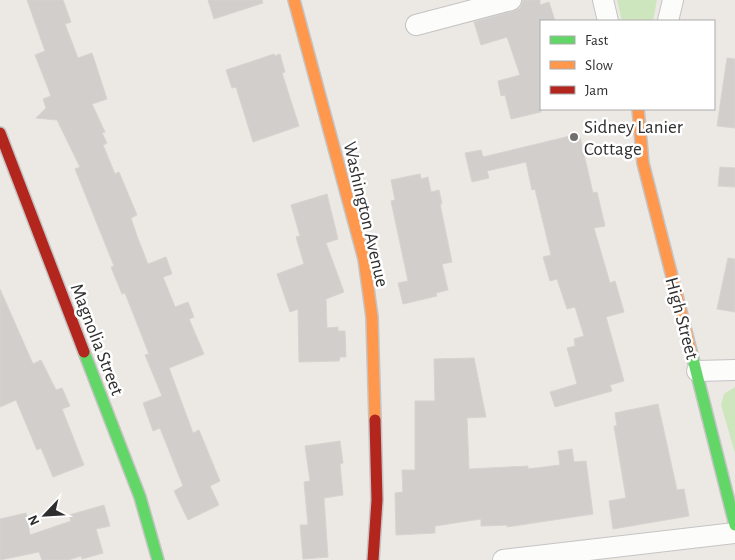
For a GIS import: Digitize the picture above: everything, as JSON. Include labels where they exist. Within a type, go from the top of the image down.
[{"type":"street","name":"Washington Avenue","points":[[294,0],[364,259],[372,317],[377,500],[373,560]]},
{"type":"street","points":[[416,25],[510,0]]},
{"type":"street","points":[[603,0],[608,20]]},
{"type":"street","points":[[668,20],[673,0]]},
{"type":"street","name":"High Street","points":[[639,110],[644,163],[735,525]]},
{"type":"street","name":"Magnolia Street","points":[[0,132],[140,497],[158,560]]},
{"type":"street","points":[[697,371],[735,370]]},
{"type":"street","points":[[503,560],[735,533]]},
{"type":"green space","points":[[617,0],[657,0],[653,20],[622,20]]},
{"type":"green space","points":[[735,387],[735,453],[721,405],[724,394]]},
{"type":"building","points":[[27,0],[63,0],[71,22],[65,24],[78,58],[92,53],[107,99],[92,104],[105,132],[102,133],[107,143],[103,145],[115,174],[119,172],[137,215],[131,218],[137,236],[148,264],[166,257],[172,274],[163,277],[175,307],[188,302],[194,317],[189,319],[204,354],[169,368],[193,433],[199,430],[220,481],[210,486],[219,505],[188,520],[174,491],[183,486],[160,428],[153,431],[143,403],[162,396],[145,355],[149,354],[125,293],[122,294],[111,267],[114,266],[75,169],[80,167],[57,120],[36,118],[46,108],[43,99],[51,96],[35,55],[45,51]]},
{"type":"building","points":[[208,0],[262,0],[263,3],[214,19]]},
{"type":"building","points":[[523,0],[540,0],[540,5],[549,2],[555,20],[540,20],[541,112],[511,119],[505,95],[501,96],[498,81],[520,75],[507,37],[481,45],[474,22],[520,8]]},
{"type":"building","points":[[274,54],[275,56],[280,54],[285,72],[282,73],[299,126],[253,142],[236,87],[232,88],[226,70]]},
{"type":"building","points":[[727,58],[735,59],[735,128],[717,126]]},
{"type":"building","points":[[570,136],[571,139],[580,137],[593,193],[597,192],[605,226],[594,228],[610,283],[615,281],[624,312],[606,317],[624,381],[610,385],[612,391],[555,407],[550,392],[577,384],[567,348],[575,346],[574,339],[584,336],[575,307],[567,309],[557,279],[550,281],[543,257],[551,255],[535,189],[532,190],[526,162],[487,171],[489,178],[472,182],[465,153],[481,150],[483,157]]},
{"type":"building","points":[[720,167],[735,168],[735,187],[718,186]]},
{"type":"building","points":[[420,174],[421,179],[428,177],[431,192],[439,190],[442,204],[440,204],[452,262],[442,264],[448,290],[436,293],[437,296],[403,304],[398,283],[408,281],[391,201],[395,200],[391,180]]},
{"type":"building","points":[[327,194],[338,239],[326,243],[344,292],[326,299],[327,328],[338,327],[338,331],[345,331],[346,357],[340,357],[339,361],[299,362],[298,309],[290,312],[277,274],[304,264],[296,237],[300,236],[291,205]]},
{"type":"building","points":[[728,258],[735,259],[735,312],[717,309]]},
{"type":"building","points":[[0,289],[33,364],[41,360],[56,390],[62,388],[70,406],[62,409],[84,465],[53,477],[41,448],[37,450],[16,400],[0,407]]},
{"type":"building","points":[[474,358],[486,417],[467,418],[469,469],[528,466],[528,469],[560,465],[558,451],[572,449],[574,462],[586,461],[593,514],[507,527],[507,525],[481,526],[481,519],[435,526],[435,533],[396,535],[395,493],[403,492],[402,470],[415,470],[415,401],[435,401],[434,359]]},
{"type":"building","points":[[658,404],[677,490],[684,489],[689,516],[613,529],[609,501],[626,498],[614,426],[617,426],[615,413]]},
{"type":"building","points":[[340,441],[343,463],[340,464],[343,495],[324,498],[328,557],[303,559],[300,525],[308,525],[304,482],[310,481],[305,446]]},
{"type":"building","points":[[104,505],[110,526],[96,529],[103,553],[82,559],[81,556],[68,560],[42,560],[39,552],[0,560],[0,519],[26,513],[30,535],[71,521],[69,515]]},
{"type":"traffic: fast","points":[[691,351],[735,525]]},
{"type":"traffic: fast","points":[[84,352],[140,497],[158,560]]},
{"type":"traffic: slow","points":[[294,0],[364,259],[372,317],[375,420]]},
{"type":"traffic: slow","points":[[638,110],[643,163],[691,351]]},
{"type":"traffic: jam","points":[[0,133],[84,352]]},
{"type":"traffic: jam","points":[[373,560],[377,500],[375,420]]},
{"type":"place","name":"Sidney Lanier Cottage","points":[[574,137]]}]
